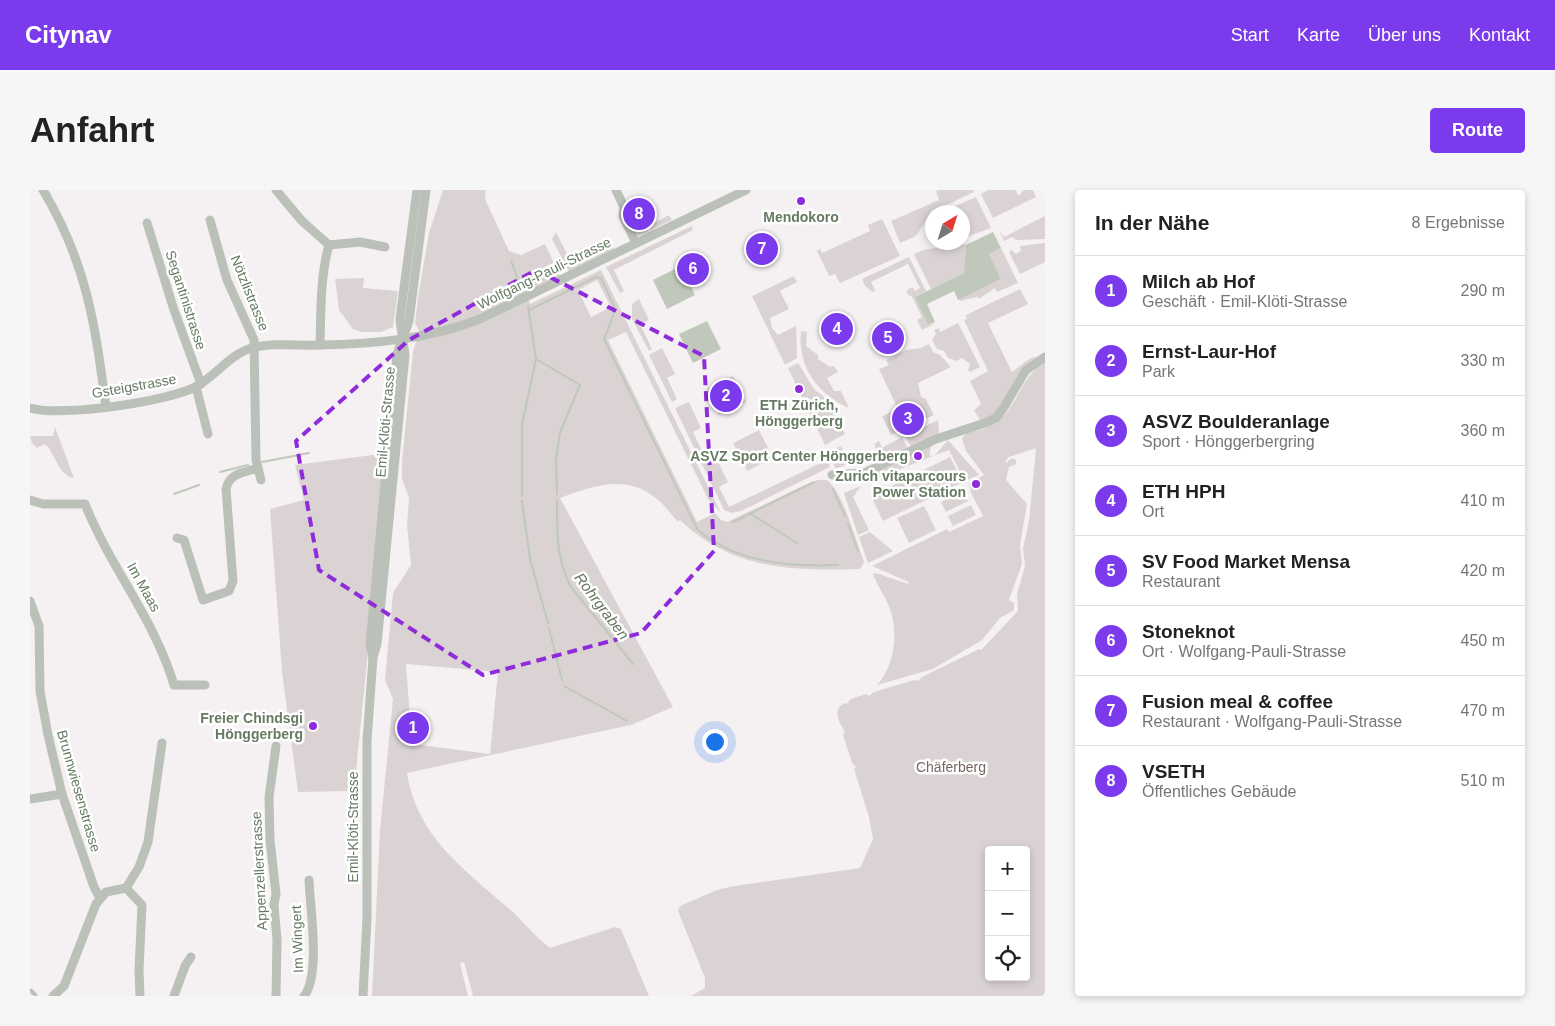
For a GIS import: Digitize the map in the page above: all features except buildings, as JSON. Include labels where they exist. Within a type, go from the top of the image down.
[{"type":"street","points":[[44,190],[61,222],[84,277],[96,332],[106,407]]},
{"type":"street","points":[[276,190],[302,221],[329,245],[360,242],[384,247]]},
{"type":"street","name":"Emil-Klöti-Strasse","points":[[402,339],[402,303],[417,190]]},
{"type":"street","name":"Emil-Klöti-Strasse","points":[[363,996],[367,918],[367,758],[373,657],[370,645],[397,354],[408,321],[426,190]]},
{"type":"street","points":[[616,190],[624,207],[623,216],[636,243]]},
{"type":"street","name":"Wolfgang-Pauli-Strasse","points":[[402,339],[449,330],[480,319],[746,190]]},
{"type":"street","name":"Nötzlistrasse","points":[[210,220],[227,280],[253,338],[255,347],[258,468],[261,480]]},
{"type":"street","name":"Segantinistrasse","points":[[148,223],[199,386],[208,434]]},
{"type":"street","points":[[320,345],[325,260],[329,245]]},
{"type":"street","name":"Gsteigstrasse","points":[[30,408],[53,412],[106,407],[169,396],[199,386],[234,356],[255,347],[320,345],[402,339]]},
{"type":"street","points":[[832,475],[864,473],[936,439],[988,422],[997,417],[1026,370],[1035,361],[1045,357]]},
{"type":"street","points":[[177,538],[184,540],[203,600],[229,591],[233,581],[226,489],[229,480],[236,474],[258,468]]},
{"type":"street","name":"Im Maas","points":[[30,500],[43,504],[85,504],[135,603],[159,642],[174,685],[205,685]]},
{"type":"street","name":"Brunnwiesenstrasse","points":[[30,601],[39,626],[39,671],[43,709],[62,794],[88,871],[100,898]]},
{"type":"street","points":[[126,888],[139,867],[148,842],[162,743]]},
{"type":"street","name":"Appenzellerstrasse","points":[[276,746],[268,798],[276,894],[274,905],[277,940],[276,996]]},
{"type":"street","points":[[30,799],[62,794]]},
{"type":"street","name":"Im Wingert","points":[[304,996],[310,987],[314,967],[309,880]]},
{"type":"street","points":[[53,996],[64,986],[100,898],[112,889],[126,888]]},
{"type":"street","points":[[126,888],[142,905],[139,970],[140,996]]},
{"type":"street","points":[[174,996],[185,966],[191,957]]},
{"type":"street","points":[[30,993],[33,996]]},
{"type":"highlighted area","points":[[536,270],[704,356],[714,551],[641,633],[483,675],[319,570],[296,441],[409,340]]},
{"type":"green space","points":[[443,190],[486,190],[485,199],[509,251],[521,255],[545,244],[560,276],[526,293],[530,304],[601,270],[721,513],[708,499],[626,332],[608,340],[697,522],[715,513],[721,520],[727,522],[805,485],[818,480],[827,480],[833,486],[844,506],[864,562],[860,569],[835,570],[787,568],[742,558],[700,537],[680,520],[678,522],[653,496],[642,489],[630,485],[619,484],[595,487],[560,498],[673,707],[631,725],[407,773],[421,817],[447,852],[463,868],[550,948],[615,927],[621,929],[649,996],[473,996],[464,962],[460,963],[468,996],[372,996],[380,830],[393,699],[385,680],[393,593],[411,565],[407,526],[409,498],[402,479],[402,462],[413,352],[419,331],[415,323],[418,297],[429,233]],"holes":[[[597,280],[611,307],[591,317],[578,290]],[[406,664],[498,672],[490,754],[412,744]]]},
{"type":"green space","points":[[973,190],[974,192],[947,205],[928,205],[939,200],[936,191]]},
{"type":"green space","points":[[989,190],[1015,190],[1019,196],[1024,190],[1033,190],[1036,197],[993,218],[981,194]]},
{"type":"green space","points":[[976,197],[991,228],[970,236],[970,205],[958,205]]},
{"type":"green space","points":[[925,206],[925,222],[916,236],[900,243],[891,221]]},
{"type":"green space","points":[[630,213],[641,225],[650,221],[654,223],[669,215],[672,220],[651,230],[648,225],[641,229],[648,228],[649,231],[638,236],[627,214]]},
{"type":"green space","points":[[1045,216],[1045,239],[1016,240],[1012,237],[1004,241],[999,230],[1004,237]]},
{"type":"green space","points":[[882,219],[900,256],[840,283],[835,274],[829,276],[817,251],[820,249],[822,253],[870,231],[868,225]]},
{"type":"green space","points":[[692,226],[693,230],[614,270],[624,291],[620,293],[606,267]]},
{"type":"green space","points":[[556,232],[572,264],[612,245],[614,250],[569,272],[552,239]]},
{"type":"green space","points":[[1045,243],[1045,262],[1020,274],[1009,252],[1012,250],[1015,254],[1021,251],[1020,246]]},
{"type":"green space","points":[[1001,248],[1018,283],[997,292],[995,288],[979,299],[978,297],[960,301],[959,299],[1001,279],[989,254]]},
{"type":"green space","points":[[923,250],[966,250],[964,273],[931,289],[914,254]]},
{"type":"green space","points":[[909,257],[926,291],[915,297],[928,325],[936,323],[922,330],[917,320],[922,317],[911,295],[909,296],[906,291],[912,287],[915,291],[920,288],[908,264],[871,282],[875,290],[873,292],[865,286],[862,279]]},
{"type":"green space","points":[[794,276],[797,282],[780,291],[789,309],[770,318],[772,328],[778,335],[796,326],[797,358],[785,365],[752,296]]},
{"type":"green space","points":[[364,278],[363,288],[398,291],[393,327],[381,332],[361,332],[353,329],[339,310],[335,279]]},
{"type":"green space","points":[[1020,289],[1028,304],[988,323],[1012,372],[1029,359],[1037,356],[1024,367],[996,412],[981,422],[974,410],[981,404],[970,381],[988,371],[964,320],[967,319],[966,315]]},
{"type":"green space","points":[[639,299],[649,320],[640,324],[652,349],[649,351],[632,319],[632,304]]},
{"type":"green space","points":[[958,323],[980,367],[970,372],[968,370],[970,364],[962,358],[957,361],[948,358],[944,351],[937,349],[932,340],[936,334],[934,330],[939,328],[940,332]]},
{"type":"green space","points":[[801,331],[807,332],[806,346],[818,355],[818,359],[830,367],[834,366],[838,372],[827,378],[834,391],[841,391],[849,408],[828,395],[812,378],[802,356]]},
{"type":"green space","points":[[929,344],[933,352],[940,355],[951,367],[918,383],[921,397],[926,399],[934,415],[891,435],[882,416],[898,409],[879,369],[889,365],[886,360],[906,350],[921,348]]},
{"type":"green space","points":[[662,348],[675,374],[667,378],[677,399],[672,402],[649,355]]},
{"type":"green space","name":"Chäferberg","points":[[1045,361],[1045,996],[691,996],[705,988],[705,978],[678,911],[680,906],[717,890],[734,886],[860,868],[873,839],[869,817],[854,769],[856,767],[852,763],[843,735],[845,732],[837,713],[840,706],[844,703],[847,704],[851,699],[866,694],[869,696],[874,692],[914,680],[919,681],[920,678],[979,649],[981,650],[1018,611],[1017,594],[1025,566],[1023,548],[1029,521],[1036,448],[1009,457],[1006,460],[1006,463],[1012,458],[1016,460],[1016,464],[1009,467],[1006,480],[1027,504],[1020,545],[1022,564],[1009,600],[1014,603],[1014,610],[1000,618],[982,640],[933,669],[877,685],[891,659],[894,629],[888,605],[873,574],[876,573],[908,584],[909,582],[872,566],[947,529],[949,532],[983,516],[970,491],[974,489],[971,490],[969,484],[984,475],[966,451],[962,439],[966,433],[991,426],[1005,415],[1030,375]]},
{"type":"green space","points":[[798,363],[814,389],[828,400],[845,434],[825,445],[788,368]]},
{"type":"green space","points":[[733,376],[746,402],[719,415],[707,389]]},
{"type":"green space","points":[[689,402],[701,428],[693,432],[703,453],[698,456],[675,408]]},
{"type":"green space","points":[[938,420],[939,434],[911,447],[905,436]]},
{"type":"green space","points":[[55,427],[74,478],[64,473],[45,444],[37,448],[32,443],[30,436],[53,436]]},
{"type":"green space","points":[[759,430],[773,458],[747,471],[733,443]]},
{"type":"green space","points":[[902,437],[908,449],[887,459],[886,457],[881,459],[874,444],[879,441],[882,448]]},
{"type":"green space","points":[[948,440],[979,475],[965,481],[949,450],[935,455]]},
{"type":"green space","points":[[932,444],[929,455],[933,456],[878,478],[875,472]]},
{"type":"green space","points":[[841,446],[849,463],[836,469],[828,452]]},
{"type":"green space","points":[[388,453],[354,791],[298,792],[282,672],[270,509],[304,500],[295,465]]},
{"type":"green space","points":[[715,456],[728,482],[719,487],[729,507],[827,460],[830,467],[741,511],[732,513],[724,510],[701,462]]},
{"type":"green space","points":[[950,457],[963,482],[883,521],[871,496]]},
{"type":"green space","points":[[861,486],[853,497],[869,530],[858,535],[844,493]]},
{"type":"green space","points":[[963,491],[968,501],[946,512],[941,502]]},
{"type":"green space","points":[[971,505],[976,515],[953,526],[948,516]]},
{"type":"green space","points":[[924,506],[936,530],[909,543],[897,518]]},
{"type":"green space","points":[[870,532],[893,551],[868,563],[859,537]]},
{"type":"shaded area","points":[[993,232],[1001,248],[989,254],[1001,279],[958,300],[954,291],[927,304],[935,322],[928,325],[915,297],[964,273],[966,250],[970,250],[970,243]]},
{"type":"shaded area","points":[[681,266],[695,295],[667,309],[653,280]]},
{"type":"shaded area","points":[[707,321],[721,349],[693,363],[679,334]]},
{"type":"waterway","name":"Rohrgraben","points":[[511,261],[523,292]]},
{"type":"waterway","points":[[529,310],[596,277],[601,278],[614,306],[613,316],[604,339],[697,529],[728,549],[746,556],[801,565],[838,565]]},
{"type":"waterway","name":"Rohrgraben","points":[[522,496],[522,425],[536,359],[528,306]]},
{"type":"waterway","name":"Rohrgraben","points":[[536,359],[580,385],[560,432],[556,459],[557,494]]},
{"type":"waterway","points":[[262,462],[309,453]]},
{"type":"waterway","points":[[220,472],[248,465]]},
{"type":"waterway","points":[[733,522],[814,482]]},
{"type":"waterway","points":[[174,494],[199,485]]},
{"type":"waterway","points":[[833,489],[845,516]]},
{"type":"waterway","name":"Rohrgraben","points":[[557,500],[558,544],[562,566],[571,587],[633,664]]},
{"type":"waterway","name":"Rohrgraben","points":[[522,501],[530,559],[548,623]]},
{"type":"waterway","points":[[751,514],[797,543]]},
{"type":"waterway","points":[[848,524],[858,551]]},
{"type":"waterway","name":"Rohrgraben","points":[[549,628],[562,680]]},
{"type":"waterway","name":"Rohrgraben","points":[[564,686],[627,721]]},
{"type":"place","name":"Mendokoro","points":[[801,201]]},
{"type":"place","name":"VSETH","points":[[639,214]]},
{"type":"place","name":"Fusion meal & coffee","points":[[762,249]]},
{"type":"place","name":"Stoneknot","points":[[693,269]]},
{"type":"place","name":"ETH HPH","points":[[837,329]]},
{"type":"place","name":"SV Food Market Mensa","points":[[888,338]]},
{"type":"place","name":"ETH Zürich, Hönggerberg","points":[[799,389]]},
{"type":"place","name":"Ernst-Laur-Hof","points":[[726,396]]},
{"type":"place","name":"ASVZ Boulderanlage","points":[[908,419]]},
{"type":"place","name":"ASVZ Sport Center Hönggerberg","points":[[918,456]]},
{"type":"place","name":"Zurich vitaparcours Power Station","points":[[976,484]]},
{"type":"place","name":"Freier Chindsgi Hönggerberg","points":[[313,726]]},
{"type":"place","name":"Milch ab Hof","points":[[413,728]]}]
